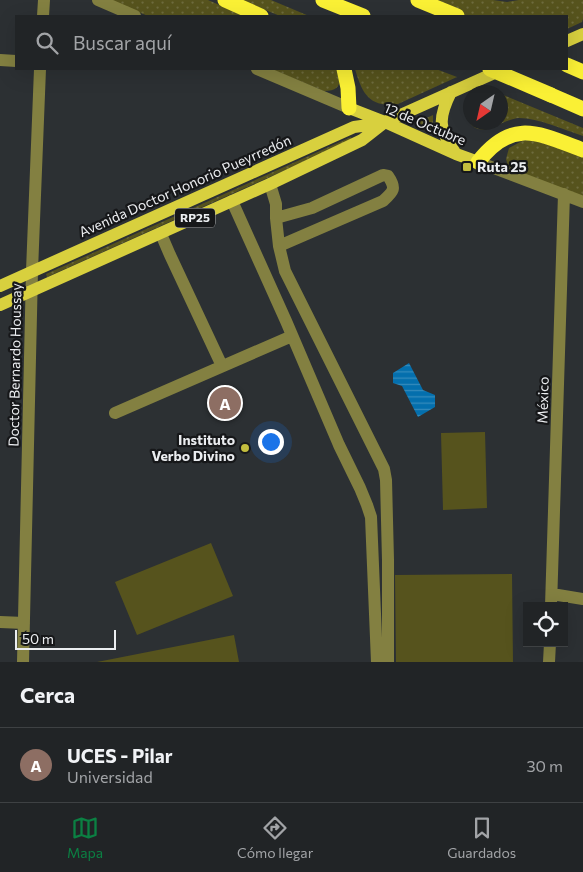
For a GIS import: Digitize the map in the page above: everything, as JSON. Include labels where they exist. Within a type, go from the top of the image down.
[{"type":"highway","points":[[226,0],[259,15]]},
{"type":"highway","points":[[323,0],[361,15]]},
{"type":"highway","points":[[418,0],[455,15]]},
{"type":"highway","points":[[568,65],[583,72]]},
{"type":"highway","points":[[344,70],[348,88],[348,108]]},
{"type":"highway","points":[[492,70],[583,109]]},
{"type":"highway","points":[[478,162],[485,152],[499,141],[522,132],[540,134],[583,150]]},
{"type":"main road","points":[[568,41],[583,34]]},
{"type":"main road","name":"Avenida Doctor Honorio Pueyrredón","points":[[0,305],[270,184],[362,140],[385,122],[502,70]]},
{"type":"main road","points":[[450,92],[443,108],[441,122],[446,138],[456,154]]},
{"type":"main road","name":"12 de Octubre","points":[[348,108],[478,162]]},
{"type":"main road","name":"Avenida Doctor Honorio Pueyrredón","points":[[0,286],[354,127],[385,122]]},
{"type":"street","points":[[43,15],[44,0]]},
{"type":"street","points":[[98,0],[133,15]]},
{"type":"street","points":[[0,60],[15,61]]},
{"type":"street","name":"Doctor Bernardo Houssay","points":[[23,662],[31,292],[40,70]]},
{"type":"street","name":"12 de Octubre","points":[[259,70],[348,108]]},
{"type":"street","name":"12 de Octubre","points":[[478,162],[583,202]]},
{"type":"street","points":[[276,218],[312,208],[383,175],[388,176],[393,184],[394,189],[383,201],[279,246]]},
{"type":"street","points":[[270,184],[276,204],[279,246],[285,271],[384,469],[386,480],[388,560],[388,662]]},
{"type":"street","name":"México","points":[[552,600],[564,194]]},
{"type":"street","points":[[232,201],[339,445],[360,488],[371,517],[377,662]]},
{"type":"street","points":[[161,234],[222,366]]},
{"type":"street","points":[[115,412],[292,336]]},
{"type":"street","points":[[552,600],[583,599]]},
{"type":"street","points":[[0,622],[24,623]]},
{"type":"street","points":[[549,662],[550,647]]},
{"type":"shaded area","points":[[110,0],[208,0],[243,15],[146,15]]},
{"type":"shaded area","points":[[241,0],[271,0],[307,15],[278,15]]},
{"type":"shaded area","points":[[429,0],[493,0],[507,2],[519,0],[583,0],[582,22],[568,29],[568,15],[465,15]]},
{"type":"shaded area","points":[[273,70],[338,70],[339,82],[337,88],[324,91]]},
{"type":"shaded area","points":[[355,70],[439,70],[457,77],[398,104],[388,105],[373,101],[364,92]]},
{"type":"shaded area","points":[[508,97],[583,128],[583,136],[543,122],[519,118],[508,121]]},
{"type":"shaded area","points":[[433,115],[433,125],[436,133],[416,123]]},
{"type":"shaded area","points":[[351,137],[352,140],[47,277],[46,274]]},
{"type":"shaded area","points":[[522,141],[535,141],[583,155],[583,199],[517,172],[508,166],[506,159],[509,148]]},
{"type":"shaded area","points":[[485,432],[487,508],[443,510],[441,433]]},
{"type":"shaded area","points":[[211,543],[233,596],[137,635],[115,582]]},
{"type":"shaded area","points":[[512,574],[513,662],[396,662],[395,575]]},
{"type":"shaded area","points":[[234,635],[239,662],[97,662]]},
{"type":"water","points":[[409,363],[423,390],[435,395],[435,407],[418,417],[402,386],[393,383],[393,373]]},
{"type":"place","name":"Ruta 25","points":[[467,167]]},
{"type":"place","name":"UCES - Pilar","points":[[225,403]]},
{"type":"place","name":"Instituto Verbo Divino","points":[[245,448]]}]
